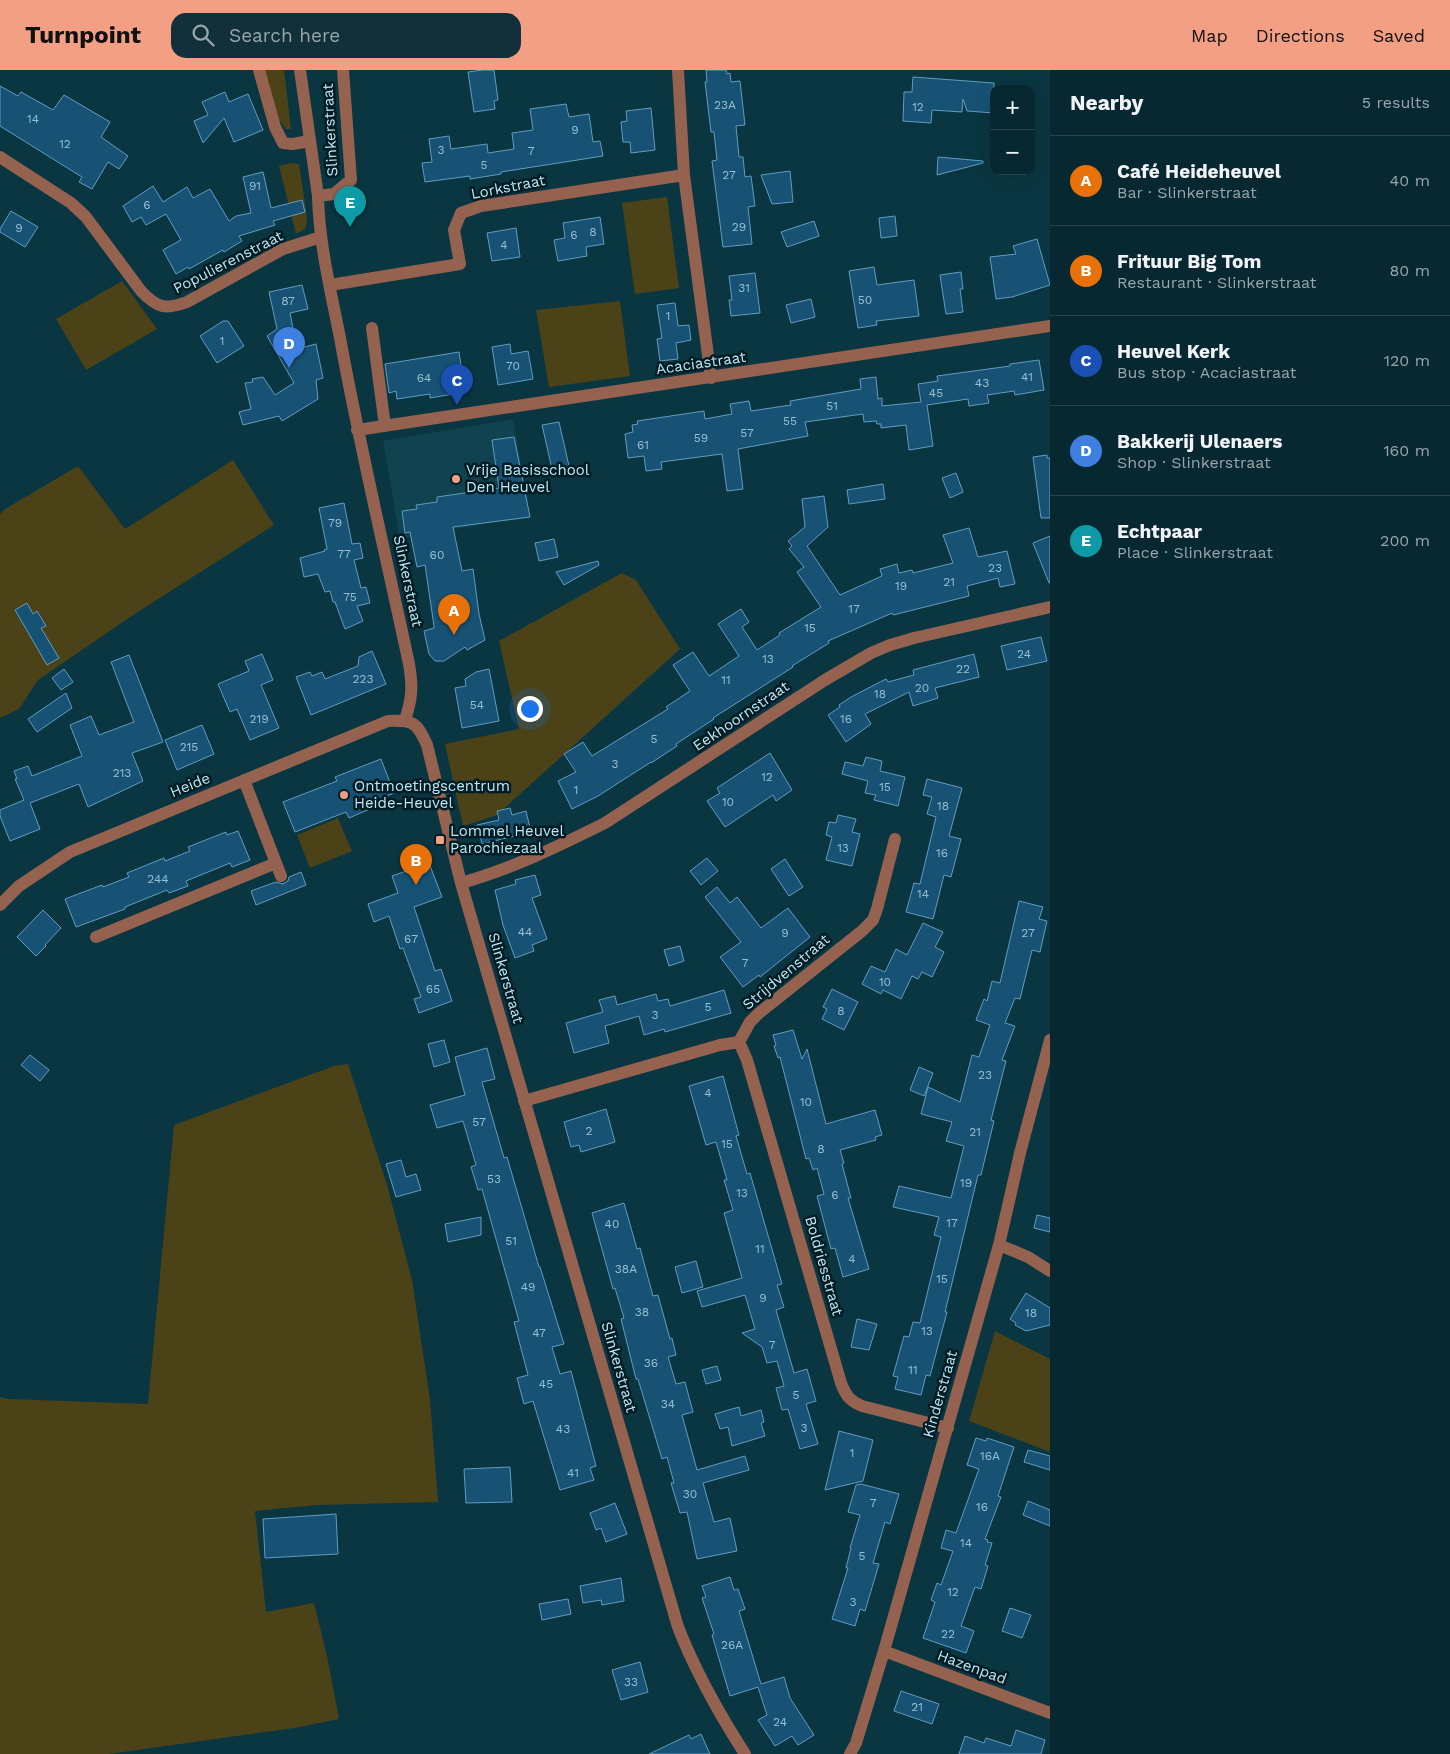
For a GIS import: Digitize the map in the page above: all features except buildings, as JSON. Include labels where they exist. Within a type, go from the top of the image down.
[{"type":"street","name":"Slinkerstraat","points":[[258,70],[275,127],[282,143],[293,144],[310,141]]},
{"type":"street","name":"Slinkerstraat","points":[[300,70],[318,196],[321,237],[357,430],[374,498],[410,664],[413,685],[411,702],[405,720],[419,729],[427,745],[461,883],[678,1627],[692,1662],[715,1706],[745,1754]]},
{"type":"street","name":"Slinkerstraat","points":[[318,196],[334,194],[351,180],[343,70]]},
{"type":"street","points":[[678,70],[684,175],[711,378]]},
{"type":"street","name":"Populierenstraat","points":[[0,157],[71,203],[86,218],[141,291],[150,301],[160,306],[173,308],[283,249],[321,237]]},
{"type":"street","name":"Lorkstraat","points":[[330,285],[460,264],[454,230],[462,214],[481,206],[684,175]]},
{"type":"street","name":"Acaciastraat","points":[[357,430],[1050,326]]},
{"type":"street","points":[[372,328],[386,426]]},
{"type":"street","name":"Eekhoornstraat","points":[[461,883],[485,876],[571,840],[605,823],[825,680],[871,653],[914,638],[1050,606]]},
{"type":"street","name":"Heide","points":[[0,905],[19,886],[70,852],[388,721],[405,720]]},
{"type":"street","points":[[244,780],[281,876]]},
{"type":"street","name":"Strijdvenstraat","points":[[739,1042],[750,1022],[759,1013],[862,931],[873,920],[895,839]]},
{"type":"street","points":[[96,937],[276,862]]},
{"type":"street","name":"Kinderstraat","points":[[850,1754],[856,1743],[884,1651],[948,1428],[999,1245],[1020,1153],[1050,1040]]},
{"type":"street","points":[[524,1101],[720,1045],[739,1042]]},
{"type":"street","name":"Boldriesstraat","points":[[739,1042],[750,1069],[846,1396],[852,1402],[862,1406],[948,1428]]},
{"type":"street","points":[[999,1245],[1028,1257],[1050,1271]]},
{"type":"street","name":"Hazenpad","points":[[884,1651],[1050,1713]]},
{"type":"shaded area","points":[[264,70],[284,70],[291,129],[286,129],[277,117]]},
{"type":"shaded area","points":[[290,163],[299,164],[307,218],[306,228],[296,234],[279,166]]},
{"type":"shaded area","points":[[667,197],[679,288],[635,294],[622,203]]},
{"type":"shaded area","points":[[122,281],[157,329],[86,370],[56,319]]},
{"type":"shaded area","points":[[620,301],[630,376],[549,387],[536,310]]},
{"type":"shaded area","name":"Vrije Basisschool Den Heuvel","points":[[513,419],[530,516],[400,539],[383,441]]},
{"type":"shaded area","points":[[233,460],[274,525],[133,615],[38,680],[19,709],[0,718],[0,514],[5,509],[78,466],[125,529]]},
{"type":"shaded area","points":[[622,573],[636,580],[680,649],[497,815],[463,826],[445,744],[519,729],[499,641]]},
{"type":"shaded area","points":[[338,818],[352,851],[310,868],[297,835]]},
{"type":"shaded area","points":[[348,1064],[387,1185],[412,1280],[430,1400],[438,1502],[317,1505],[255,1511],[266,1612],[314,1603],[327,1656],[339,1719],[294,1728],[109,1754],[0,1754],[0,1397],[8,1399],[148,1404],[174,1125],[334,1066]]},
{"type":"shaded area","points":[[995,1331],[1050,1359],[1050,1452],[969,1421]]},
{"type":"place","name":"Echtpaar","points":[[350,227]]},
{"type":"place","name":"Bakkerij Ulenaers","points":[[289,368]]},
{"type":"place","name":"Heuvel Kerk","points":[[457,405]]},
{"type":"place","name":"Vrije Basisschool Den Heuvel","points":[[456,479]]},
{"type":"place","name":"Café Heideheuvel","points":[[454,635]]},
{"type":"place","name":"Ontmoetingscentrum Heide-Heuvel","points":[[344,795]]},
{"type":"place","name":"Lommel Heuvel Parochiezaal","points":[[440,840]]},
{"type":"place","name":"Frituur Big Tom","points":[[416,885]]}]
